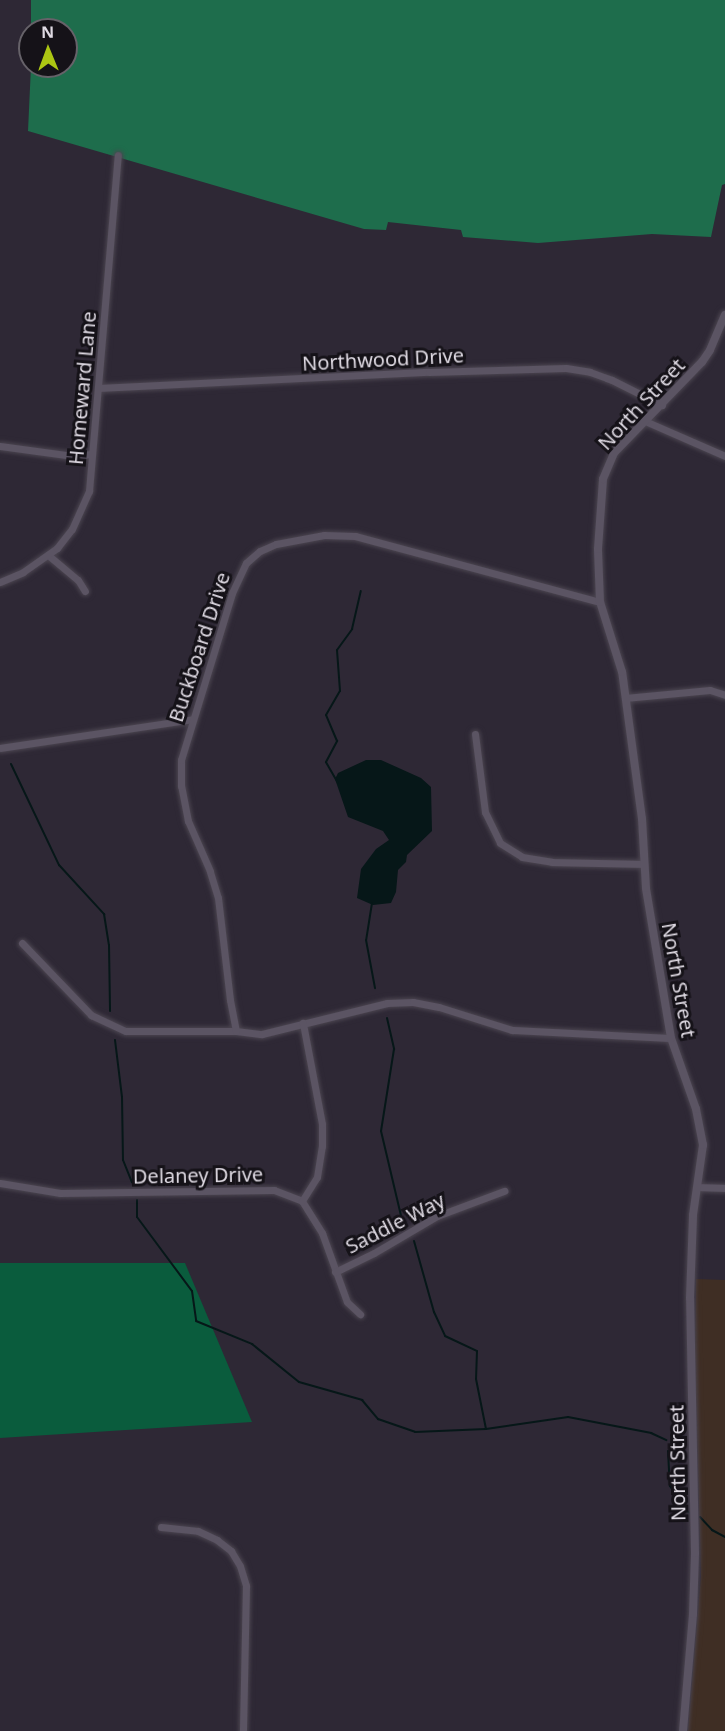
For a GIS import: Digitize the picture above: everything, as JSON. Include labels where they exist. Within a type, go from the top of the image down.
[{"type":"street","name":"Homeward Lane","points":[[0,582],[23,572],[48,555],[72,529],[89,491],[118,155]]},
{"type":"street","name":"North Street","points":[[682,1731],[693,1614],[695,1553],[690,1298],[693,1215],[703,1145],[698,1115],[671,1038],[644,864],[642,819],[625,698],[618,657],[600,602],[598,560],[603,479],[614,453],[702,362],[710,350],[725,315]]},
{"type":"street","name":"Northwood Drive","points":[[98,388],[429,372],[566,368],[590,372],[612,380],[662,405]]},
{"type":"street","points":[[645,421],[725,456]]},
{"type":"street","points":[[0,446],[73,456],[92,454]]},
{"type":"street","name":"Buckboard Drive","points":[[236,1031],[218,898],[210,871],[188,821],[181,786],[181,760],[237,580],[250,558],[276,544],[328,535],[355,536],[600,602]]},
{"type":"street","points":[[48,555],[78,580],[86,591]]},
{"type":"street","points":[[625,698],[710,690],[725,695]]},
{"type":"street","points":[[0,748],[193,719]]},
{"type":"street","points":[[475,734],[485,812],[500,843],[522,857],[552,862],[644,864]]},
{"type":"street","points":[[22,943],[59,985],[91,1015],[126,1031],[236,1031],[262,1034],[387,1003],[413,1002],[439,1007],[512,1030],[671,1038]]},
{"type":"street","points":[[303,1023],[322,1124],[322,1146],[316,1177],[303,1201],[322,1233],[347,1302],[360,1314]]},
{"type":"street","name":"Delaney Drive","points":[[0,1183],[60,1193],[274,1190],[303,1201]]},
{"type":"street","points":[[698,1187],[725,1188]]},
{"type":"street","name":"Saddle Way","points":[[335,1272],[374,1253],[437,1216],[504,1191]]},
{"type":"street","points":[[161,1527],[198,1531],[217,1540],[231,1551],[240,1566],[246,1586],[243,1731]]},
{"type":"shaded area","points":[[366,760],[381,760],[421,778],[431,787],[432,831],[407,855],[406,862],[398,870],[396,892],[391,903],[373,905],[357,898],[361,869],[376,849],[389,840],[383,831],[348,817],[335,779],[338,773]]},
{"type":"shaded area","points":[[696,1279],[725,1280],[725,1731],[688,1731],[701,1576],[695,1355]]},
{"type":"green space","points":[[31,0],[725,0],[725,184],[722,185],[711,237],[652,234],[538,243],[463,237],[461,230],[388,222],[386,230],[364,229],[28,131],[30,78],[78,78],[78,18],[31,18]]},
{"type":"green space","points":[[0,1263],[185,1263],[252,1422],[0,1438]]},
{"type":"waterway","points":[[338,783],[326,762],[337,741],[326,715],[340,691],[337,650],[352,629],[361,591]]},
{"type":"waterway","points":[[11,764],[59,865],[104,914],[109,945],[110,1011]]},
{"type":"waterway","points":[[372,903],[366,940],[375,988]]},
{"type":"waterway","points":[[387,1018],[394,1049],[381,1131],[403,1224]]},
{"type":"waterway","points":[[115,1040],[122,1097],[123,1160],[132,1182]]},
{"type":"waterway","points":[[137,1200],[137,1217],[192,1291],[196,1321],[252,1344],[299,1382],[362,1400],[378,1419],[415,1432],[486,1429],[568,1417],[651,1433],[666,1440]]},
{"type":"waterway","points":[[414,1241],[434,1312],[445,1336],[477,1351],[476,1379],[486,1429]]},
{"type":"waterway","points":[[668,1451],[670,1486],[688,1512]]},
{"type":"waterway","points":[[700,1517],[712,1530],[725,1537]]}]
